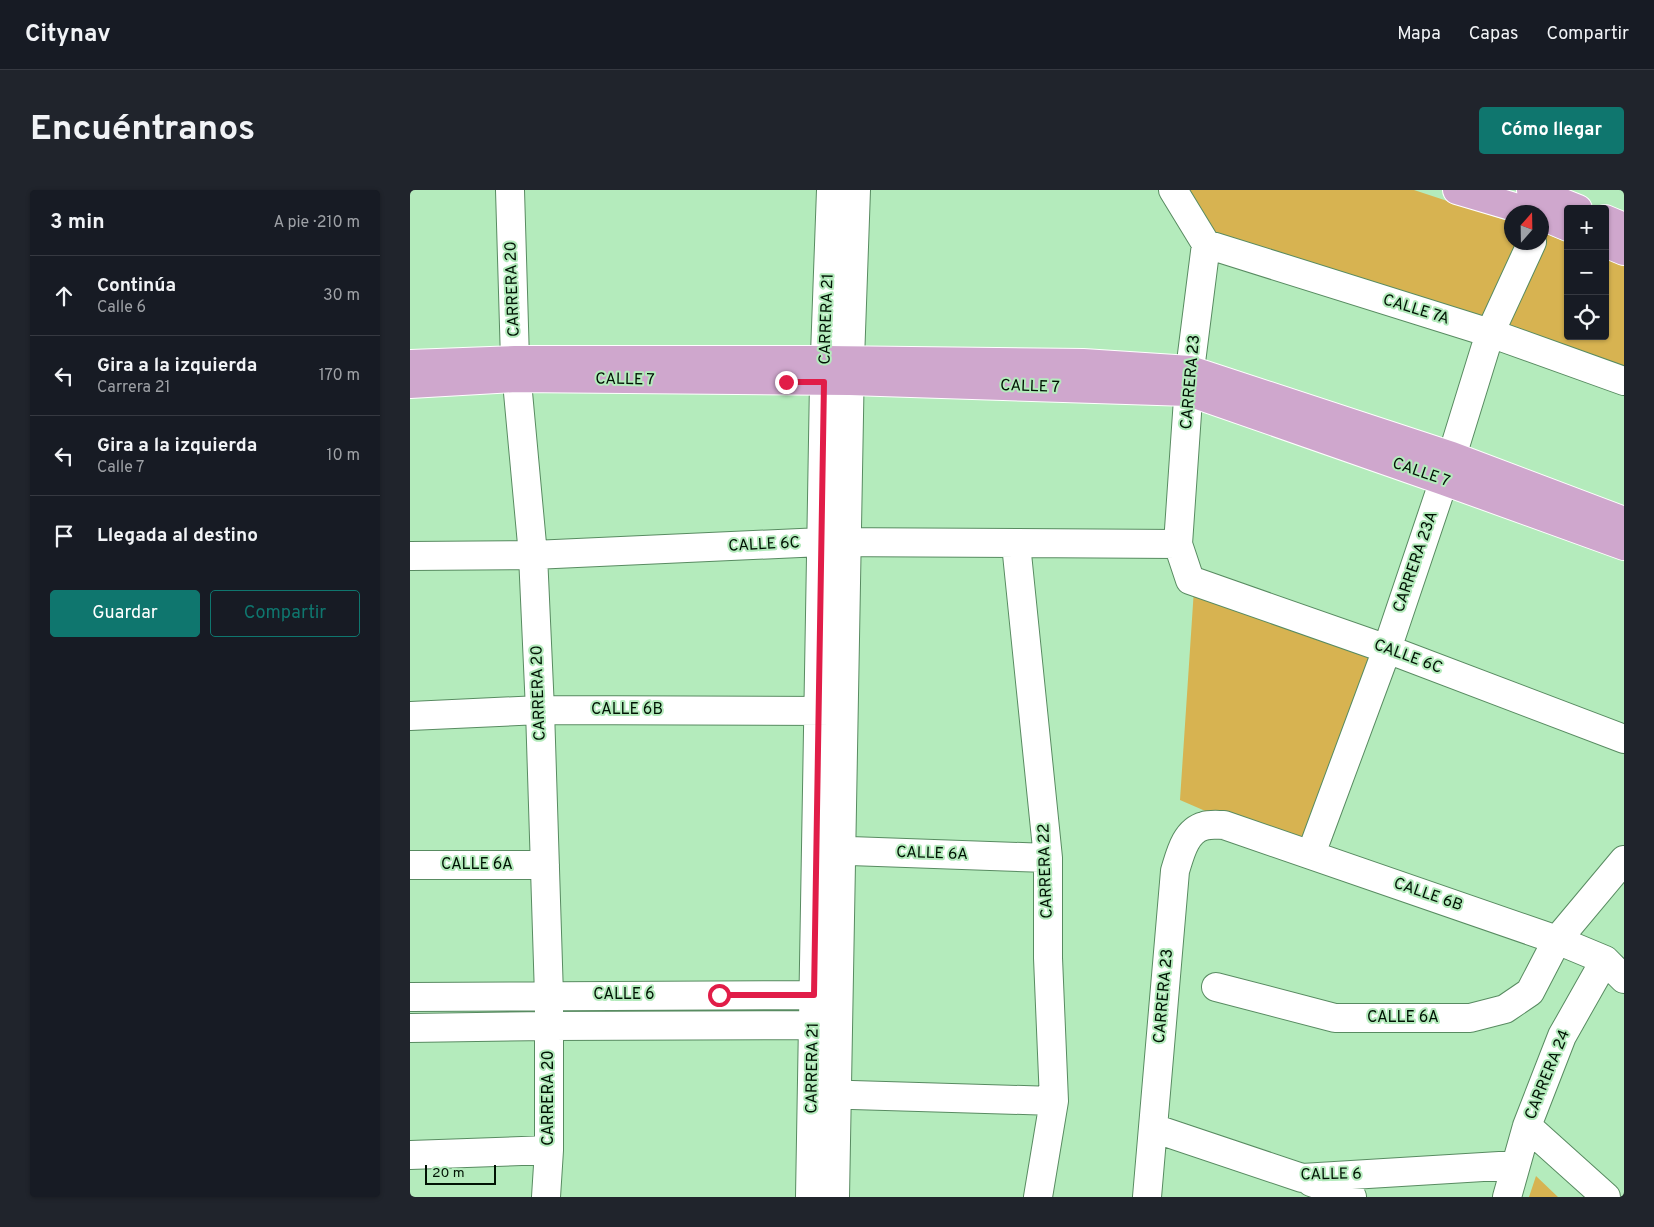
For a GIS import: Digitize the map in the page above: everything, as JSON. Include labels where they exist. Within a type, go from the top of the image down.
[{"type":"main road","points":[[1457,190],[1504,205]]},
{"type":"main road","points":[[1531,190],[1568,205]]},
{"type":"main road","points":[[1609,221],[1624,227]]},
{"type":"main road","points":[[1609,245],[1624,251]]},
{"type":"main road","name":"CALLE 7","points":[[410,364],[515,369],[837,371],[1189,381],[1448,468],[1624,521]]},
{"type":"main road","name":"CALLE 7","points":[[410,384],[515,369]]},
{"type":"main road","name":"CALLE 7","points":[[1448,468],[1624,546]]},
{"type":"street","name":"CARRERA 20","points":[[510,190],[515,369],[534,555],[540,710],[549,996],[549,1150],[546,1197]]},
{"type":"street","name":"CARRERA 21","points":[[810,1197],[824,1094],[826,1025],[837,371],[831,190]]},
{"type":"street","name":"CARRERA 21","points":[[837,371],[856,190]]},
{"type":"street","points":[[1174,190],[1206,244]]},
{"type":"street","name":"CALLE 7A","points":[[1206,244],[1490,333],[1624,381]]},
{"type":"street","name":"CARRERA 23","points":[[1190,580],[1178,544],[1189,381],[1206,244]]},
{"type":"street","name":"CARRERA 23A","points":[[1311,854],[1387,649],[1448,468],[1490,333],[1528,250]]},
{"type":"street","name":"CALLE 6C","points":[[410,556],[534,555],[834,542],[1178,544]]},
{"type":"street","name":"CARRERA 22","points":[[1016,544],[1048,858],[1048,958],[1054,1101],[1038,1197]]},
{"type":"street","name":"CALLE 6C","points":[[1190,580],[1387,649],[1624,739]]},
{"type":"street","name":"CALLE 6B","points":[[410,716],[540,710],[831,710]]},
{"type":"street","name":"CARRERA 23","points":[[1147,1197],[1175,871],[1184,845],[1194,832],[1204,826],[1224,825]]},
{"type":"street","name":"CALLE 6B","points":[[1224,825],[1557,940],[1614,970]]},
{"type":"street","name":"CALLE 6A","points":[[829,850],[1048,858]]},
{"type":"street","name":"CALLE 6A","points":[[1216,987],[1335,1018],[1470,1018],[1505,1009],[1530,992],[1557,940],[1624,860]]},
{"type":"street","name":"CALLE 6A","points":[[410,865],[545,865]]},
{"type":"street","name":"CARRERA 24","points":[[1507,1197],[1527,1126],[1562,1036],[1614,970]]},
{"type":"street","name":"CALLE 6","points":[[410,997],[826,995]]},
{"type":"street","name":"CALLE 6","points":[[410,1028],[826,1025]]},
{"type":"street","name":"CARRERA 21","points":[[824,1094],[835,1197]]},
{"type":"street","points":[[824,1094],[1054,1101]]},
{"type":"street","points":[[1527,1126],[1606,1197]]},
{"type":"street","name":"CALLE 6","points":[[1153,1128],[1302,1178],[1516,1165]]},
{"type":"street","points":[[410,1155],[549,1150]]},
{"type":"street","points":[[1302,1178],[1352,1197]]},
{"type":"shaded area","points":[[1190,190],[1414,190],[1504,220],[1504,250],[1549,250],[1549,235],[1564,241],[1564,340],[1609,340],[1609,259],[1624,265],[1624,368],[1218,236]]},
{"type":"shaded area","points":[[1194,589],[1380,654],[1308,848],[1226,820],[1180,800]]},
{"type":"shaded area","points":[[1536,1176],[1558,1197],[1529,1197]]},
{"type":"route","points":[[719,995],[814,995],[824,382],[786,382]]}]
